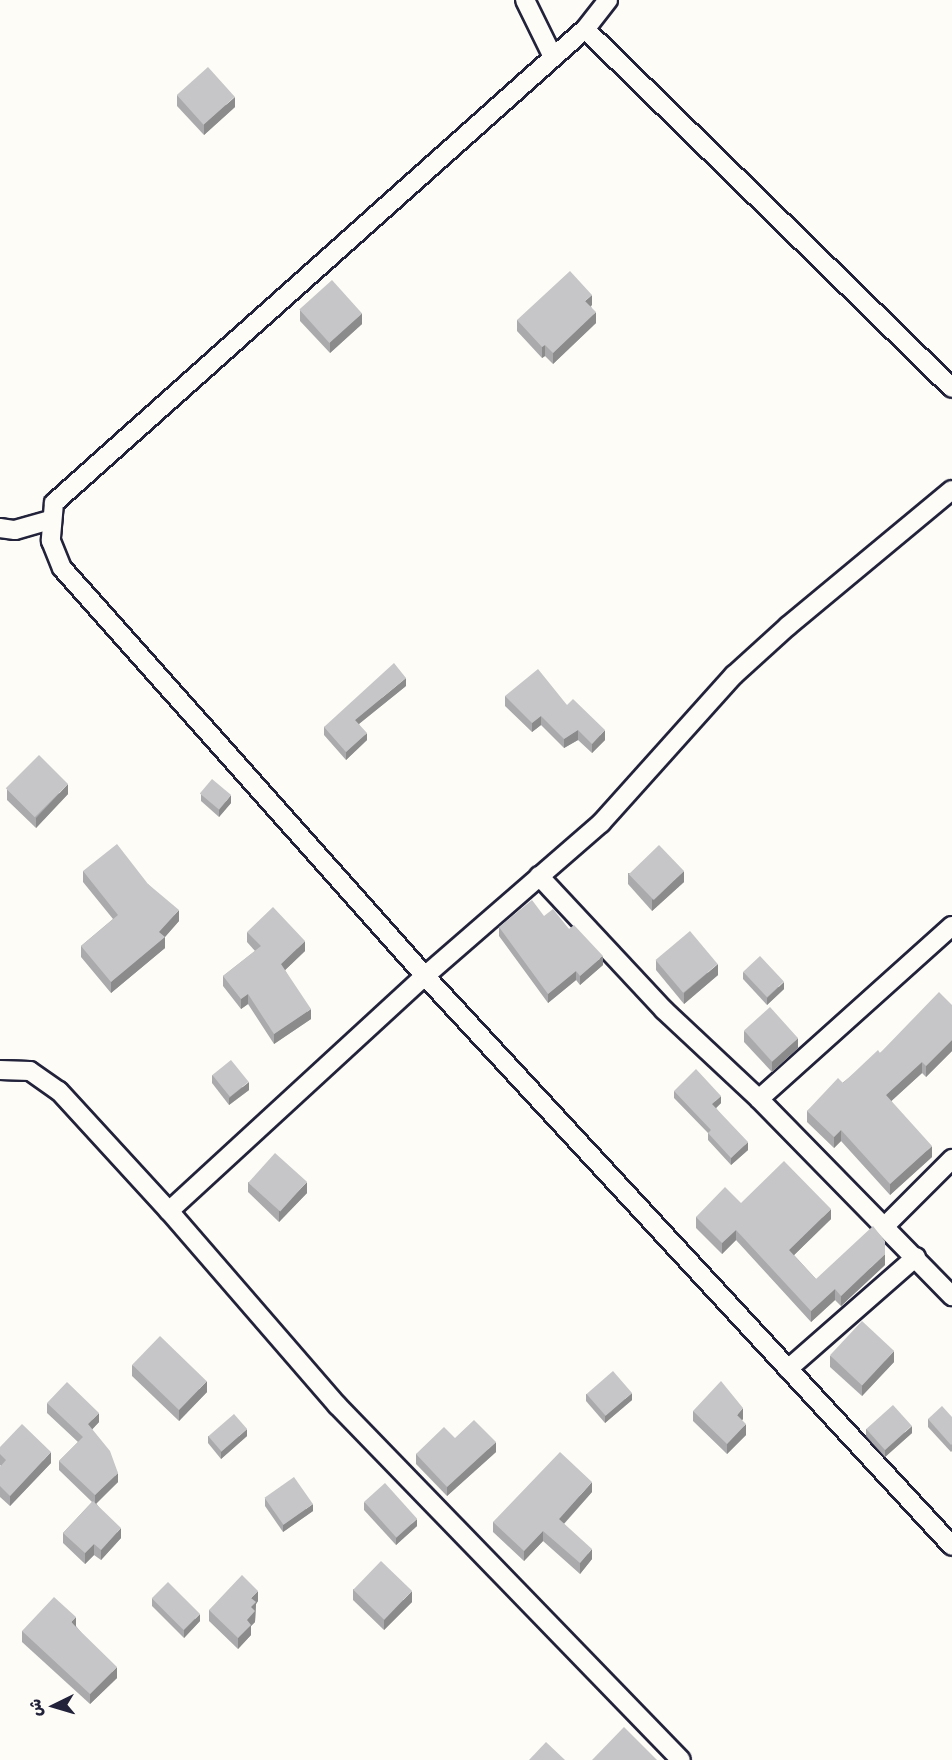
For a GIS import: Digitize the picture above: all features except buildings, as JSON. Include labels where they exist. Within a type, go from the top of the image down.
[{"type":"street","points":[[525,0],[553,57]]},
{"type":"street","points":[[608,0],[585,29],[54,503],[50,520],[51,541],[62,568],[425,976],[952,1546]]},
{"type":"street","points":[[585,29],[952,388]]},
{"type":"street","points":[[170,1210],[425,976],[624,799],[742,668],[952,490]]},
{"type":"street","points":[[0,528],[15,530],[50,520]]},
{"type":"street","points":[[539,876],[664,1010],[759,1099],[952,1296]]},
{"type":"street","points":[[759,1099],[952,926]]},
{"type":"street","points":[[0,1070],[30,1071],[59,1090],[170,1210],[337,1405],[681,1760]]},
{"type":"street","points":[[885,1226],[952,1159]]},
{"type":"street","points":[[788,1369],[916,1257]]}]
